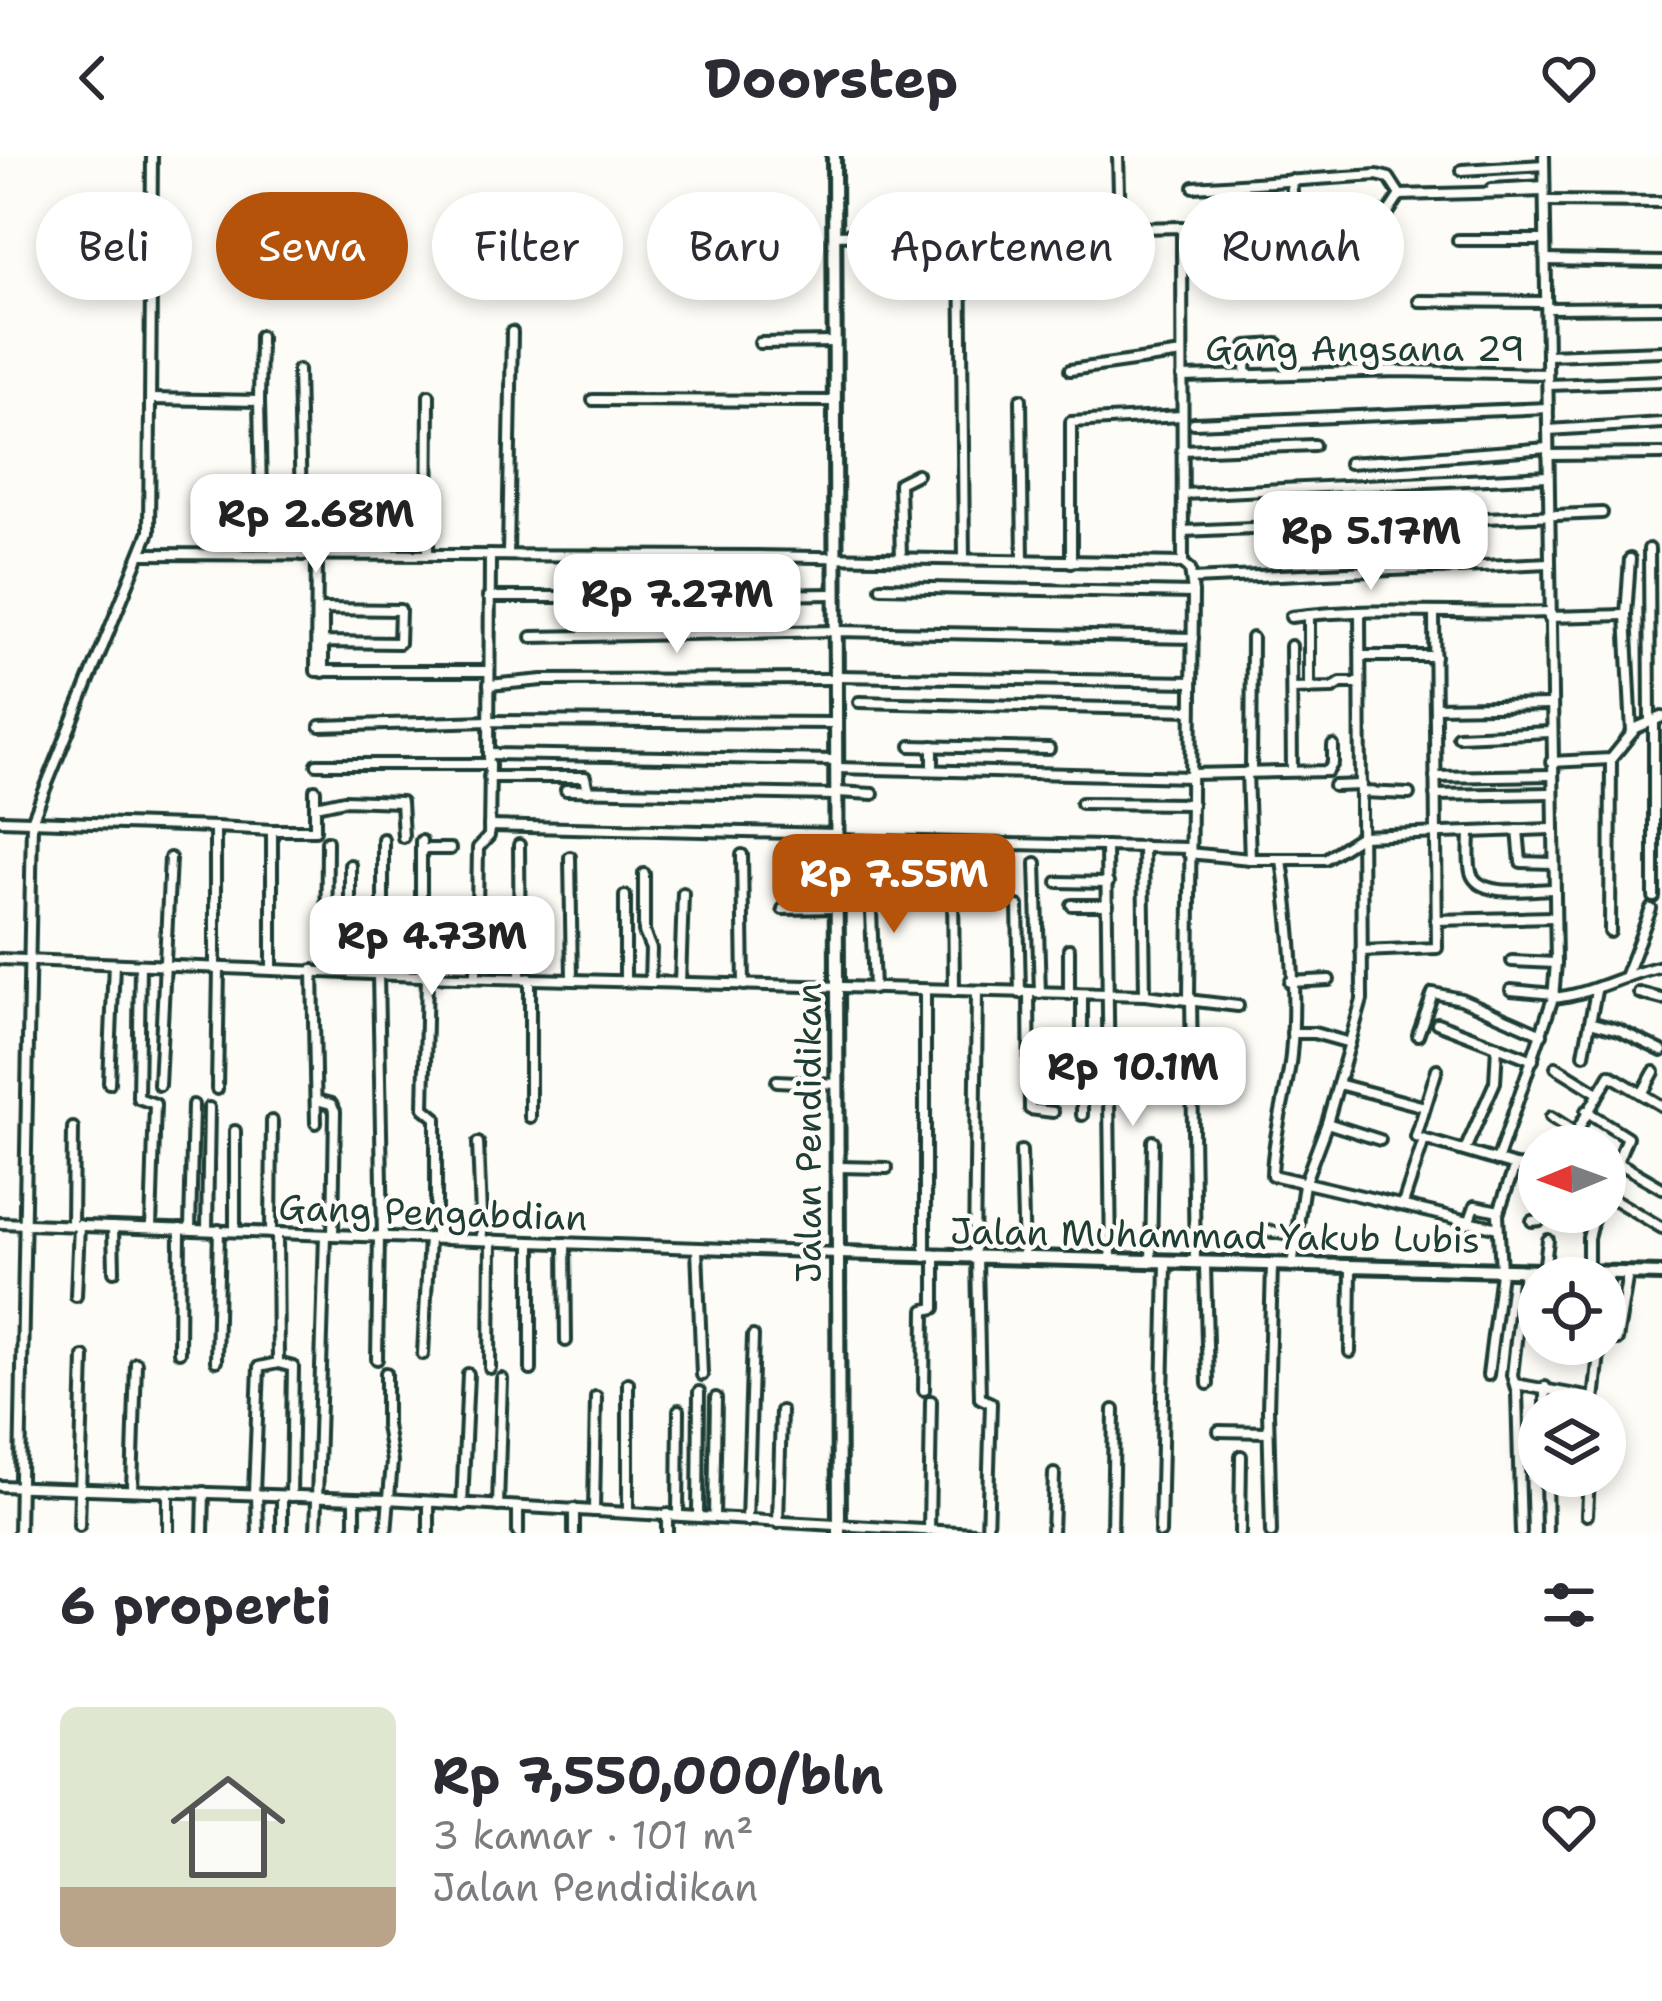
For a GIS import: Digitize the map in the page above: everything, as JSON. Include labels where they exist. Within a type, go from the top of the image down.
[{"type":"main road","name":"Jalan Pendidikan","points":[[834,156],[839,1529]]},
{"type":"main road","name":"Jalan Muhammad Yakub Lubis","points":[[839,1253],[1518,1271]]},
{"type":"main road","name":"Jalan Muhammad Yakub Lubis","points":[[1628,1273],[1662,1274]]},
{"type":"street","points":[[20,1533],[32,821],[142,554],[151,521],[152,156]]},
{"type":"street","points":[[1118,156],[1119,192]]},
{"type":"street","points":[[1462,170],[1544,160],[1556,963],[1554,996],[1497,1161]]},
{"type":"street","points":[[1194,188],[1377,175],[1389,178],[1398,192]]},
{"type":"street","points":[[1291,180],[1292,192]]},
{"type":"street","points":[[1404,195],[1545,193],[1662,202]]},
{"type":"street","points":[[834,235],[847,235]]},
{"type":"street","points":[[1458,240],[1545,240]]},
{"type":"street","points":[[1546,260],[1662,262]]},
{"type":"street","points":[[962,300],[964,559]]},
{"type":"street","points":[[1182,300],[1183,563]]},
{"type":"street","points":[[1419,301],[1662,307]]},
{"type":"street","points":[[508,555],[512,332]]},
{"type":"street","points":[[260,336],[260,493]]},
{"type":"street","points":[[760,343],[835,342]]},
{"type":"street","points":[[1246,375],[1247,346],[1278,344]]},
{"type":"street","points":[[1547,355],[1662,351]]},
{"type":"street","points":[[1070,370],[1182,354]]},
{"type":"street","points":[[298,370],[302,555]]},
{"type":"street","name":"Gang Angsana 29","points":[[1182,376],[1398,371],[1662,381]]},
{"type":"street","points":[[428,555],[429,395]]},
{"type":"street","points":[[152,398],[259,402]]},
{"type":"street","points":[[1021,399],[1023,561]]},
{"type":"street","points":[[593,400],[835,401]]},
{"type":"street","points":[[1194,423],[1548,408]]},
{"type":"street","points":[[1071,562],[1071,422],[1182,416]]},
{"type":"street","points":[[1548,430],[1662,423]]},
{"type":"street","points":[[1183,450],[1314,446]]},
{"type":"street","points":[[1349,464],[1548,451],[1662,454]]},
{"type":"street","points":[[901,558],[899,483],[917,474]]},
{"type":"street","points":[[1183,494],[1548,476]]},
{"type":"street","points":[[1184,531],[1602,513]]},
{"type":"street","points":[[1649,549],[1654,897]]},
{"type":"street","points":[[142,554],[836,556],[1183,563],[1190,569],[1193,593],[1190,998],[1208,1384]]},
{"type":"street","points":[[317,555],[316,671],[488,671]]},
{"type":"street","points":[[476,976],[478,848],[489,836],[490,555]]},
{"type":"street","points":[[597,555],[597,597]]},
{"type":"street","points":[[1630,559],[1625,615],[1632,733]]},
{"type":"street","points":[[1192,579],[1549,563]]},
{"type":"street","points":[[881,587],[1193,593]]},
{"type":"street","points":[[488,597],[836,594]]},
{"type":"street","points":[[323,642],[399,643],[400,610],[323,609],[323,642],[323,672]]},
{"type":"street","points":[[1291,617],[1360,612],[1625,615]]},
{"type":"street","points":[[1292,1266],[1304,1185],[1362,1000],[1360,612]]},
{"type":"street","points":[[1361,951],[1437,948],[1435,614]]},
{"type":"street","points":[[1309,615],[1309,689]]},
{"type":"street","points":[[532,638],[836,631],[1193,638]]},
{"type":"street","points":[[1250,859],[1252,638]]},
{"type":"street","points":[[1292,646],[1292,771]]},
{"type":"street","points":[[1360,656],[1435,656]]},
{"type":"street","points":[[488,685],[543,680],[837,678],[1192,682]]},
{"type":"street","points":[[1292,689],[1360,683]]},
{"type":"street","points":[[859,703],[1191,710]]},
{"type":"street","points":[[1435,707],[1550,705]]},
{"type":"street","points":[[1610,932],[1611,759],[1632,733],[1655,720]]},
{"type":"street","points":[[320,726],[489,721],[837,723]]},
{"type":"street","points":[[1458,736],[1550,732]]},
{"type":"street","points":[[911,746],[1048,749]]},
{"type":"street","points":[[933,746],[933,770]]},
{"type":"street","points":[[317,764],[489,759],[1191,776],[1328,771],[1333,746]]},
{"type":"street","points":[[1551,762],[1611,759]]},
{"type":"street","points":[[1435,777],[1551,775]]},
{"type":"street","points":[[489,777],[585,777],[588,790]]},
{"type":"street","points":[[1334,786],[1409,794]]},
{"type":"street","points":[[0,820],[315,830],[316,790]]},
{"type":"street","points":[[566,790],[873,794]]},
{"type":"street","points":[[1435,796],[1551,793]]},
{"type":"street","points":[[316,806],[344,800],[402,802],[403,837]]},
{"type":"street","points":[[1081,803],[1192,804]]},
{"type":"street","points":[[489,826],[1144,846],[1282,860],[1329,858],[1361,836],[1551,830]]},
{"type":"street","points":[[215,827],[217,1089]]},
{"type":"street","points":[[272,830],[272,970]]},
{"type":"street","points":[[1518,830],[1521,862],[1552,863]]},
{"type":"street","points":[[1470,832],[1471,872],[1478,883],[1493,889],[1553,889]]},
{"type":"street","points":[[377,1359],[383,839]]},
{"type":"street","points":[[326,971],[327,842]]},
{"type":"street","points":[[422,1354],[433,1238],[436,1118],[424,1108],[421,845],[450,849]]},
{"type":"street","points":[[519,845],[530,1117]]},
{"type":"street","points":[[1106,846],[1111,1262]]},
{"type":"street","points":[[1144,846],[1144,995]]},
{"type":"street","points":[[742,855],[744,985]]},
{"type":"street","points":[[570,857],[572,979]]},
{"type":"street","points":[[159,1085],[170,858]]},
{"type":"street","points":[[1282,860],[1292,1033],[1272,1175],[1498,1228]]},
{"type":"street","points":[[1036,863],[1040,993]]},
{"type":"street","points":[[350,865],[350,972]]},
{"type":"street","points":[[644,874],[650,982]]},
{"type":"street","points":[[1058,882],[1108,883]]},
{"type":"street","points":[[953,883],[953,991]]},
{"type":"street","points":[[870,885],[874,989]]},
{"type":"street","points":[[680,982],[683,893]]},
{"type":"street","points":[[625,896],[625,981]]},
{"type":"street","points":[[1018,905],[1030,1109],[1053,1112]]},
{"type":"street","points":[[1072,905],[1108,905]]},
{"type":"street","points":[[783,909],[838,908]]},
{"type":"street","points":[[1624,978],[1651,909]]},
{"type":"street","points":[[1436,920],[1554,917]]},
{"type":"street","points":[[1069,949],[1069,994]]},
{"type":"street","points":[[0,959],[424,976],[1144,995],[1238,1006]]},
{"type":"street","points":[[1512,961],[1556,963]]},
{"type":"street","points":[[110,1083],[114,964]]},
{"type":"street","points":[[140,965],[138,1099],[155,1104],[151,1228]]},
{"type":"street","points":[[1511,990],[1554,996],[1595,991],[1662,966]]},
{"type":"street","points":[[313,970],[316,1123]]},
{"type":"street","points":[[1291,982],[1329,980]]},
{"type":"street","points":[[925,1390],[925,1310],[935,1308],[926,990]]},
{"type":"street","points":[[1584,1054],[1595,991]]},
{"type":"street","points":[[977,992],[975,1259],[980,1398],[992,1402],[987,1533]]},
{"type":"street","points":[[1418,1035],[1433,993],[1461,999],[1542,1034]]},
{"type":"street","points":[[1639,993],[1662,999]]},
{"type":"street","points":[[1082,994],[1082,1114]]},
{"type":"street","points":[[1590,1022],[1662,1051]]},
{"type":"street","points":[[1437,1023],[1533,1060]]},
{"type":"street","points":[[1292,1033],[1314,1033],[1350,1043]]},
{"type":"street","points":[[1465,1150],[1495,1082],[1500,1057],[1497,1046]]},
{"type":"street","points":[[1556,1067],[1598,1093]]},
{"type":"street","points":[[1437,1069],[1416,1137],[1518,1166]]},
{"type":"street","points":[[1642,1094],[1654,1072]]},
{"type":"street","points":[[1577,1125],[1610,1075],[1662,1106]]},
{"type":"street","points":[[777,1081],[838,1084]]},
{"type":"street","points":[[1338,1084],[1425,1107]]},
{"type":"street","points":[[316,1100],[331,1104],[334,1112],[316,1533]]},
{"type":"street","points":[[179,1352],[193,1105]]},
{"type":"street","points":[[207,1230],[209,1108]]},
{"type":"street","points":[[1586,1111],[1627,1137],[1616,1162],[1662,1188]]},
{"type":"street","points":[[1551,1117],[1564,1125]]},
{"type":"street","points":[[272,1121],[278,1363]]},
{"type":"street","points":[[1327,1123],[1380,1140]]},
{"type":"street","points":[[74,1128],[76,1296]]},
{"type":"street","points":[[235,1131],[235,1231]]},
{"type":"street","points":[[1403,1204],[1424,1140]]},
{"type":"street","points":[[1151,1264],[1153,1141]]},
{"type":"street","points":[[478,1143],[487,1240],[490,1368]]},
{"type":"street","points":[[1021,1151],[1024,1260]]},
{"type":"street","points":[[1488,1376],[1501,1272],[1499,1210],[1515,1166]]},
{"type":"street","points":[[838,1167],[886,1168]]},
{"type":"street","points":[[1469,1223],[1475,1206],[1499,1210]]},
{"type":"street","points":[[1626,1207],[1662,1228]]},
{"type":"street","name":"Gang Pengabdian","points":[[0,1222],[839,1253]]},
{"type":"street","points":[[113,1227],[114,1271]]},
{"type":"street","points":[[215,1361],[219,1230]]},
{"type":"street","points":[[1267,1231],[1297,1236]]},
{"type":"street","points":[[1546,1257],[1549,1240]]},
{"type":"street","points":[[565,1243],[566,1341]]},
{"type":"street","points":[[530,1244],[531,1370]]},
{"type":"street","points":[[695,1249],[702,1375]]},
{"type":"street","points":[[1160,1533],[1166,1264]]},
{"type":"street","points":[[1271,1266],[1271,1533]]},
{"type":"street","points":[[1350,1352],[1351,1268]]},
{"type":"street","points":[[1626,1285],[1628,1273]]},
{"type":"street","points":[[747,1521],[753,1336]]},
{"type":"street","points":[[1518,1338],[1514,1383],[1521,1533]]},
{"type":"street","points":[[79,1526],[84,1357]]},
{"type":"street","points":[[132,1490],[136,1363]]},
{"type":"street","points":[[257,1533],[259,1367],[278,1363],[293,1367],[282,1533]]},
{"type":"street","points":[[386,1373],[392,1462],[386,1533]]},
{"type":"street","points":[[462,1505],[468,1374]]},
{"type":"street","points":[[498,1506],[502,1379]]},
{"type":"street","points":[[628,1383],[628,1512]]},
{"type":"street","points":[[1514,1383],[1555,1389]]},
{"type":"street","points":[[698,1516],[699,1392]]},
{"type":"street","points":[[594,1511],[596,1397]]},
{"type":"street","points":[[714,1517],[716,1398]]},
{"type":"street","points":[[925,1532],[931,1401]]},
{"type":"street","points":[[667,1533],[679,1410]]},
{"type":"street","points":[[1112,1533],[1114,1410]]},
{"type":"street","points":[[778,1523],[781,1412]]},
{"type":"street","points":[[1219,1431],[1268,1432]]},
{"type":"street","points":[[1240,1533],[1241,1456]]},
{"type":"street","points":[[1052,1533],[1054,1474]]},
{"type":"street","points":[[0,1486],[386,1499],[672,1514],[839,1529],[975,1533]]},
{"type":"street","points":[[168,1491],[168,1533]]},
{"type":"street","points":[[203,1533],[204,1492]]},
{"type":"street","points":[[1546,1497],[1547,1533]]},
{"type":"street","points":[[1587,1515],[1588,1497]]},
{"type":"street","points":[[355,1500],[355,1533]]},
{"type":"street","points":[[429,1502],[429,1533]]},
{"type":"street","points":[[518,1507],[518,1533]]},
{"type":"street","points":[[574,1509],[574,1533]]},
{"type":"street","points":[[734,1520],[735,1533]]}]
